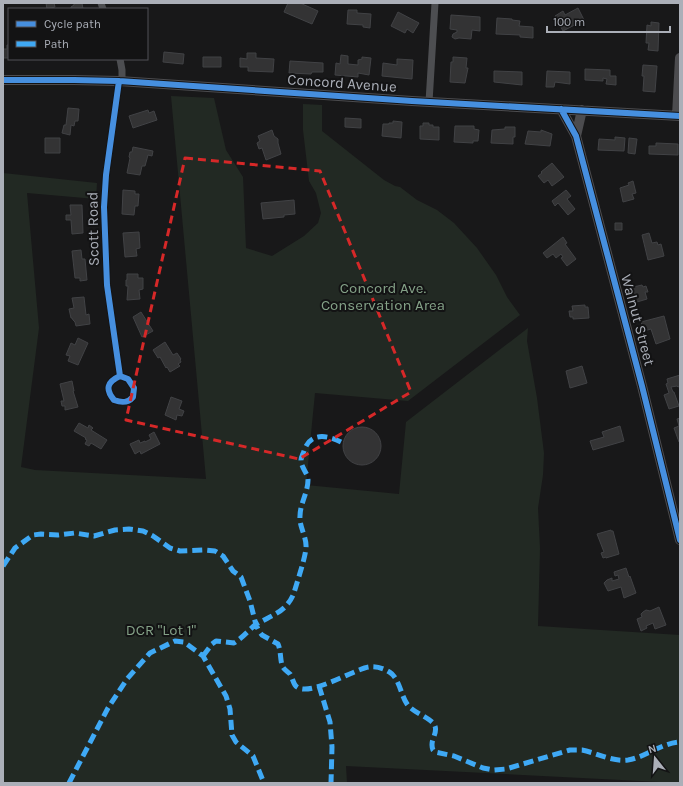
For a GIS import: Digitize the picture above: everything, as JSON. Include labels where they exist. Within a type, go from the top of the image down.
[{"type":"main road","points":[[678,116],[680,58]]},
{"type":"main road","name":"Concord Avenue","points":[[3,80],[74,80],[120,82],[678,116]]},
{"type":"main road","name":"Walnut Street","points":[[561,109],[576,136],[642,386],[680,540]]},
{"type":"main road","name":"Walnut Street","points":[[576,136],[582,110]]},
{"type":"street","points":[[429,102],[435,3]]},
{"type":"street","name":"Scott Road","points":[[120,60],[122,70],[106,175],[104,207],[107,285],[120,376]]},
{"type":"highlighted area","points":[[185,158],[320,171],[411,392],[299,459],[126,420]]},
{"type":"green space","name":"DCR \"Lot 1\"","points":[[171,96],[214,98],[226,150],[243,177],[246,248],[272,256],[304,236],[318,223],[321,213],[316,193],[309,181],[303,130],[303,104],[322,105],[322,131],[384,180],[400,187],[417,200],[437,210],[454,223],[477,248],[496,275],[507,297],[520,315],[408,401],[315,393],[306,485],[399,494],[406,422],[528,328],[527,341],[537,398],[544,453],[543,475],[538,508],[540,549],[538,626],[680,635],[680,783],[346,766],[347,783],[3,783],[3,173],[97,183],[96,199],[27,193],[39,328],[21,467],[35,470],[206,479]]},
{"type":"building","points":[[46,3],[54,3],[55,7],[47,8]]},
{"type":"building","points":[[74,3],[82,3],[83,8],[71,8]]},
{"type":"building","points":[[288,3],[300,3],[318,11],[312,24],[284,12]]},
{"type":"building","points":[[578,8],[584,20],[563,31],[555,16],[563,11],[565,15]]},
{"type":"building","points":[[348,10],[357,10],[357,13],[371,14],[370,28],[363,27],[363,25],[347,24]]},
{"type":"building","points":[[398,12],[419,23],[413,33],[407,29],[405,33],[391,26]]},
{"type":"building","points":[[451,15],[480,17],[480,31],[472,30],[471,39],[455,39],[452,37],[457,30],[450,29]]},
{"type":"building","points":[[497,18],[520,21],[519,26],[533,27],[533,38],[520,37],[520,35],[496,34]]},
{"type":"building","points":[[651,22],[659,23],[658,51],[648,50],[649,43],[646,43],[647,25],[651,26]]},
{"type":"building","points":[[8,45],[8,58],[3,58],[3,49],[7,49]]},
{"type":"building","points":[[164,52],[184,54],[183,64],[163,62]]},
{"type":"building","points":[[247,53],[256,53],[256,58],[274,59],[273,72],[248,71],[248,67],[240,67],[240,58],[247,59]]},
{"type":"building","points":[[341,55],[348,56],[348,64],[358,65],[358,60],[362,59],[362,57],[371,58],[369,75],[358,73],[358,77],[335,75],[336,63],[340,64]]},
{"type":"building","points":[[203,57],[221,57],[221,67],[203,67]]},
{"type":"building","points":[[453,57],[467,58],[466,68],[468,68],[465,83],[450,82],[451,62],[453,62]]},
{"type":"building","points":[[397,59],[413,60],[412,79],[382,76],[383,63],[397,65]]},
{"type":"building","points":[[290,61],[323,63],[323,72],[312,72],[311,74],[289,73]]},
{"type":"building","points":[[643,65],[657,66],[655,92],[643,91]]},
{"type":"building","points":[[585,69],[610,70],[610,76],[616,76],[616,85],[606,84],[607,79],[603,78],[603,81],[585,80]]},
{"type":"building","points":[[494,71],[522,72],[522,85],[494,82]]},
{"type":"building","points":[[547,71],[570,72],[570,84],[555,82],[554,87],[546,87]]},
{"type":"building","points":[[68,108],[79,109],[78,121],[75,121],[74,126],[71,125],[70,135],[62,133],[64,125],[66,125]]},
{"type":"building","points":[[148,110],[149,113],[154,111],[157,120],[133,128],[129,116]]},
{"type":"building","points":[[345,118],[361,119],[361,128],[345,127]]},
{"type":"building","points":[[393,121],[402,122],[401,138],[382,136],[383,124],[393,123]]},
{"type":"building","points":[[423,123],[429,123],[429,125],[433,125],[433,127],[439,127],[439,140],[420,139],[420,126],[423,126]]},
{"type":"building","points":[[455,126],[474,126],[474,129],[479,130],[478,141],[473,141],[473,143],[454,142]]},
{"type":"building","points":[[505,127],[515,127],[513,144],[491,143],[492,130],[505,129]]},
{"type":"building","points":[[272,130],[274,136],[278,139],[281,154],[266,160],[262,148],[259,149],[257,143],[260,141],[258,136]]},
{"type":"building","points":[[541,130],[552,134],[550,146],[525,144],[528,131],[541,132]]},
{"type":"building","points":[[615,137],[625,138],[624,151],[598,150],[599,139],[615,140]]},
{"type":"building","points":[[45,138],[60,138],[60,153],[45,153]]},
{"type":"building","points":[[629,138],[637,139],[635,154],[628,153]]},
{"type":"building","points":[[656,143],[678,144],[678,155],[649,154],[649,146],[656,146]]},
{"type":"building","points":[[133,147],[153,151],[152,156],[148,155],[145,166],[142,166],[140,175],[127,173],[130,152],[132,152]]},
{"type":"building","points":[[552,163],[564,177],[552,186],[548,180],[544,183],[538,176]]},
{"type":"building","points":[[633,181],[636,193],[632,194],[634,199],[623,202],[620,188],[629,185],[628,183]]},
{"type":"building","points":[[123,190],[135,191],[135,194],[139,194],[138,206],[135,206],[134,215],[122,214]]},
{"type":"building","points":[[566,190],[571,196],[567,199],[575,209],[568,215],[558,203],[555,206],[552,201]]},
{"type":"building","points":[[294,200],[295,214],[284,215],[284,217],[263,219],[261,203]]},
{"type":"building","points":[[70,205],[82,205],[83,233],[72,234],[71,220],[66,220],[66,215],[71,215]]},
{"type":"building","points":[[615,223],[622,223],[622,230],[615,230]]},
{"type":"building","points":[[139,232],[140,248],[136,249],[137,256],[125,257],[123,233]]},
{"type":"building","points":[[649,233],[652,243],[657,242],[658,245],[661,244],[664,256],[648,260],[642,235]]},
{"type":"building","points":[[563,237],[567,243],[565,244],[576,259],[567,266],[561,258],[563,257],[561,254],[556,258],[553,254],[547,258],[543,253]]},
{"type":"building","points":[[81,250],[82,259],[85,259],[87,280],[80,281],[80,278],[75,278],[72,251]]},
{"type":"building","points":[[127,274],[138,274],[138,278],[143,278],[143,289],[139,290],[140,299],[127,300]]},
{"type":"building","points":[[642,285],[643,287],[646,286],[648,292],[645,292],[647,299],[637,302],[633,287]]},
{"type":"building","points":[[84,297],[86,315],[89,314],[90,324],[76,326],[75,322],[71,318],[69,309],[74,308],[72,298]]},
{"type":"building","points":[[585,305],[585,307],[588,307],[589,318],[573,319],[573,317],[570,317],[569,311],[573,311],[572,306]]},
{"type":"building","points":[[141,312],[153,331],[142,337],[133,317]]},
{"type":"building","points":[[664,316],[670,339],[656,344],[651,329],[644,331],[641,322]]},
{"type":"building","points":[[78,338],[88,343],[78,365],[68,361],[70,356],[66,355],[71,343],[75,345]]},
{"type":"building","points":[[165,342],[173,355],[177,353],[181,359],[181,362],[178,364],[180,366],[170,372],[160,357],[158,358],[153,350]]},
{"type":"building","points":[[582,366],[587,383],[570,388],[566,371]]},
{"type":"building","points":[[680,375],[680,386],[671,387],[679,406],[669,409],[664,395],[669,393],[666,384],[668,383],[667,379]]},
{"type":"building","points":[[72,381],[73,391],[78,407],[65,410],[65,406],[62,406],[61,401],[64,401],[60,384]]},
{"type":"building","points":[[171,397],[182,401],[179,409],[184,411],[182,416],[177,415],[176,420],[165,415]]},
{"type":"building","points":[[680,418],[680,443],[674,428],[679,426],[677,419]]},
{"type":"building","points":[[79,423],[88,428],[89,425],[93,428],[91,430],[107,440],[101,449],[91,443],[89,446],[85,444],[87,440],[85,439],[86,438],[74,431]]},
{"type":"building","points":[[620,426],[624,441],[593,450],[590,441],[604,437],[602,432]]},
{"type":"building","points":[[362,427],[372,430],[378,436],[381,446],[378,456],[372,462],[362,465],[352,462],[346,456],[343,446],[346,436],[352,430]]},
{"type":"building","points":[[154,432],[160,444],[141,454],[140,451],[135,454],[130,444],[139,440],[140,443],[151,439],[149,435]]},
{"type":"building","points":[[611,530],[613,531],[619,554],[603,558],[601,553],[604,552],[597,534]]},
{"type":"building","points":[[626,568],[636,593],[624,598],[621,587],[608,591],[604,583],[612,578],[612,581],[619,579],[618,575],[615,576],[614,572]]},
{"type":"building","points":[[659,607],[666,625],[655,629],[653,623],[646,626],[647,628],[641,631],[637,619],[642,617],[641,614],[646,610],[650,611]]},
{"type":"marked path","points":[[203,656],[216,641],[234,643],[255,625],[278,613],[291,600],[301,570],[306,548],[300,516],[308,480],[301,460],[307,445],[315,438],[325,437],[341,442]]},
{"type":"marked path","points":[[3,566],[15,548],[33,535],[41,534],[58,535],[75,533],[94,536],[115,530],[129,529],[143,531],[170,548],[180,551],[215,551],[223,556],[233,571],[241,577],[250,601],[256,625],[262,635],[278,644],[281,662],[284,669],[290,674],[295,685],[300,689],[309,689],[369,667],[384,669],[395,677],[407,704],[413,710],[430,720],[435,726],[436,729],[432,743],[433,750],[435,752],[454,756],[483,768],[494,770],[506,769],[570,750],[588,751],[610,759],[628,760],[660,747],[680,742]]},
{"type":"marked path","points":[[69,783],[108,708],[127,679],[150,653],[175,641],[184,642],[203,656],[226,696],[230,709],[232,735],[236,742],[253,756],[264,783]]},
{"type":"marked path","points":[[319,686],[330,722],[332,747],[331,783]]},
{"type":"cycle path","points":[[3,80],[119,81],[412,101],[680,116]]},
{"type":"cycle path","points":[[119,81],[106,175],[104,207],[107,285],[120,376],[110,383],[109,392],[114,400],[122,402],[133,397],[134,388],[128,379],[120,376]]},
{"type":"cycle path","points":[[561,109],[576,136],[642,386],[680,540]]},
{"type":"park label","name":"Concord Ave. Conservation Area","points":[[383,296]]}]
